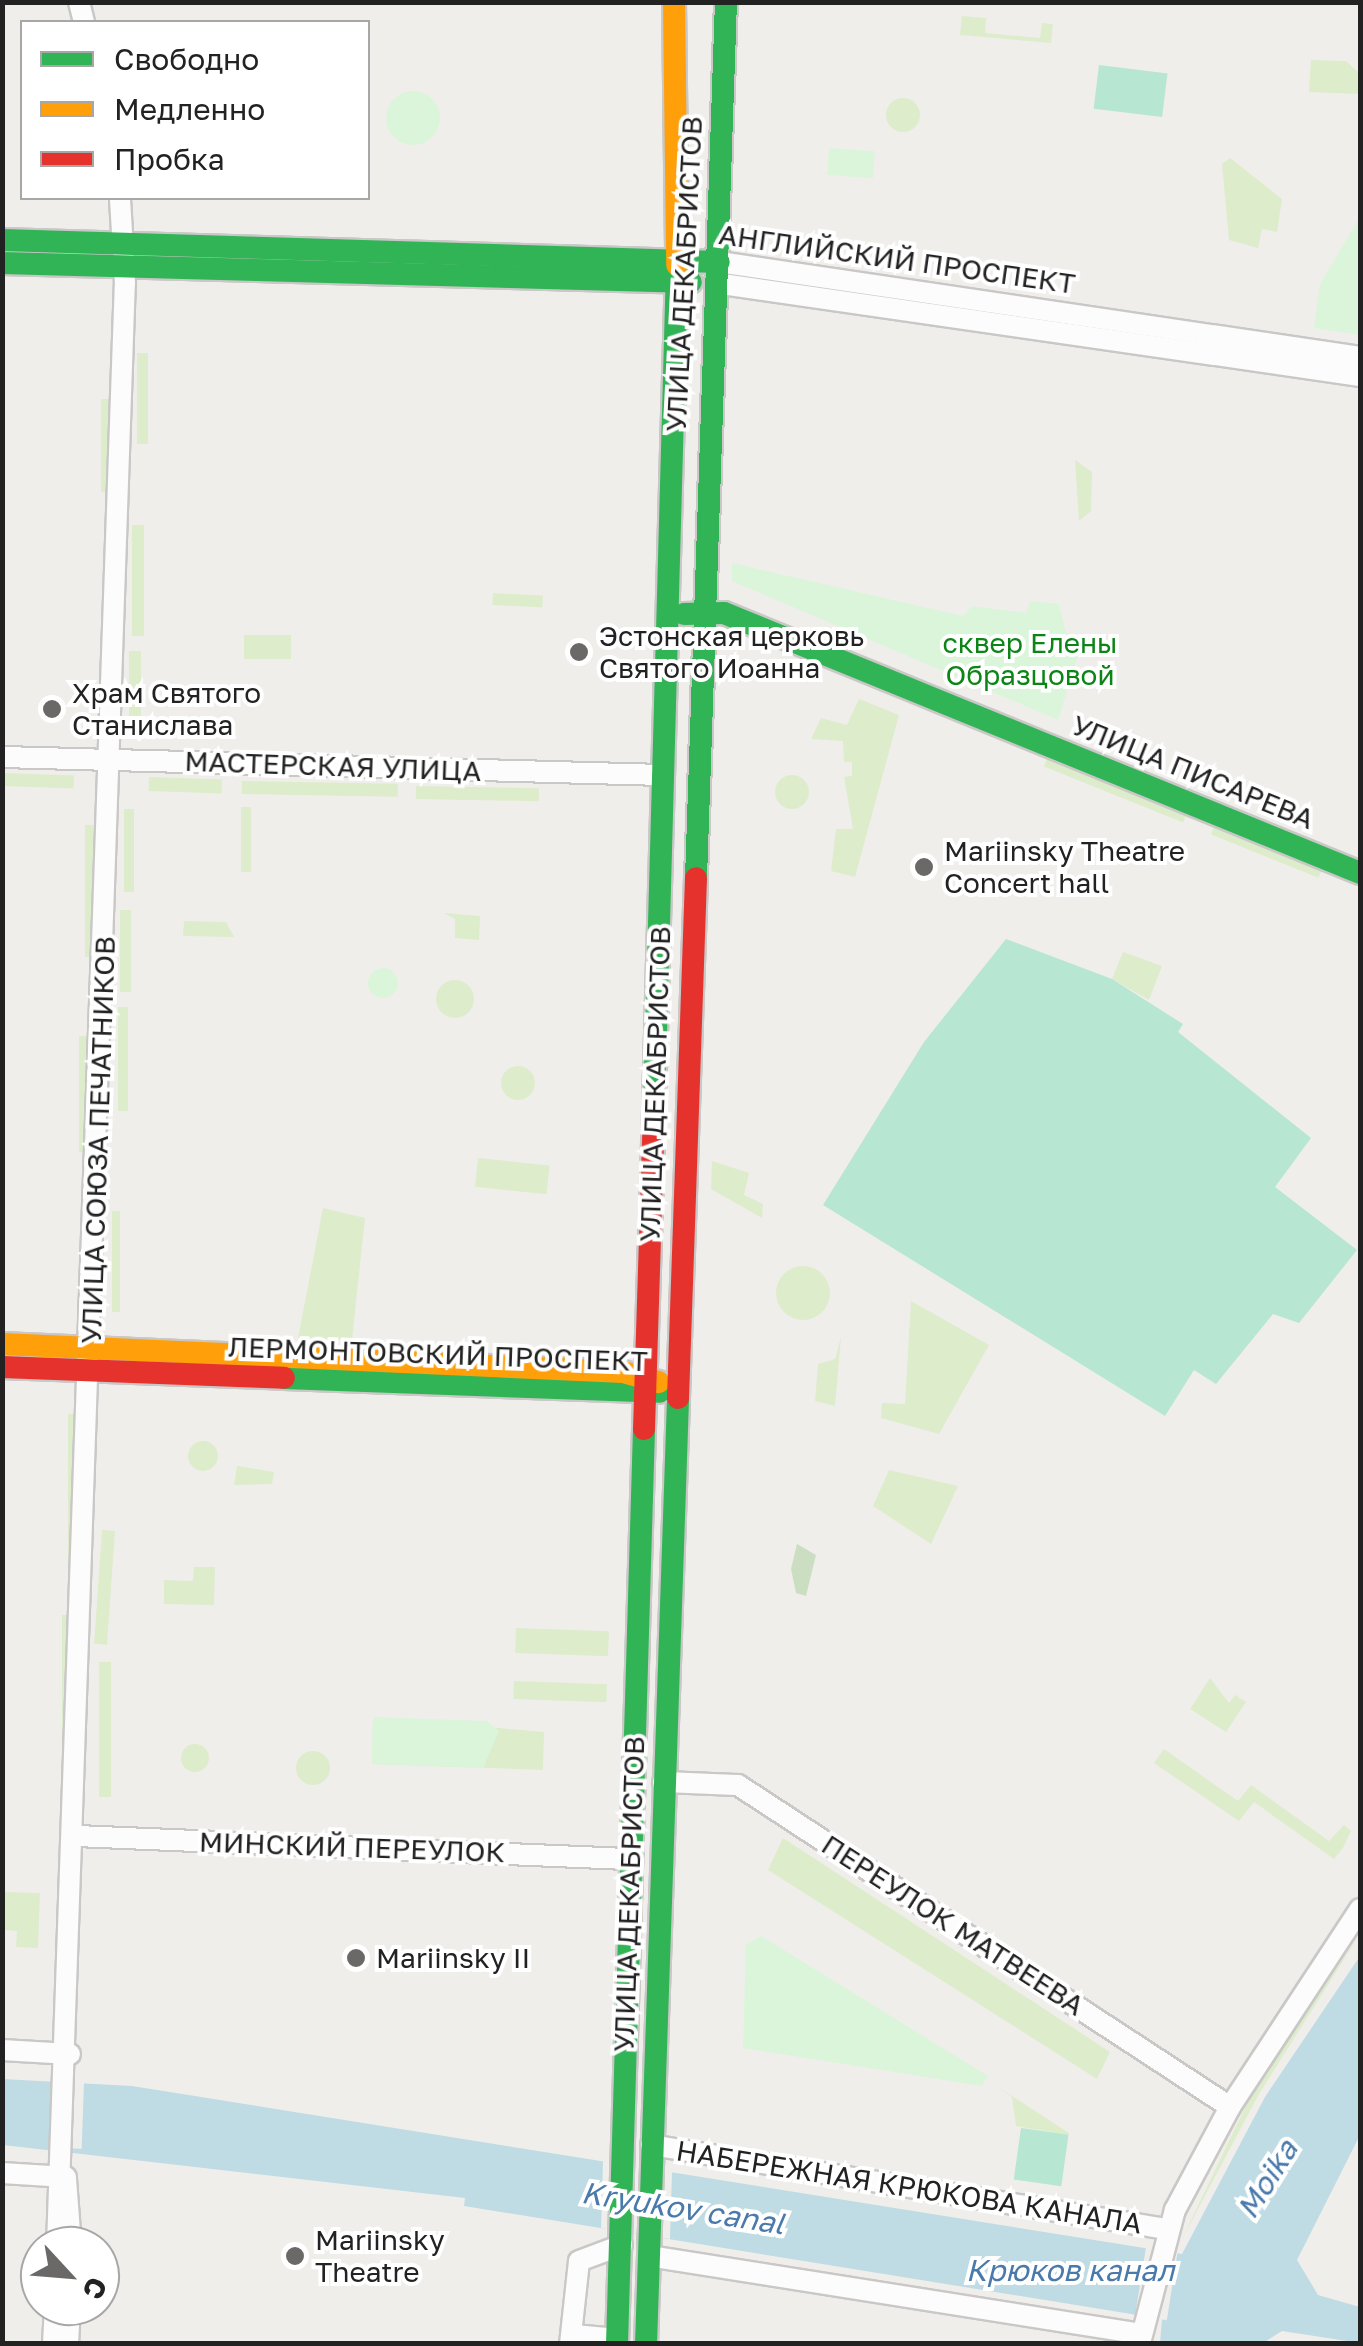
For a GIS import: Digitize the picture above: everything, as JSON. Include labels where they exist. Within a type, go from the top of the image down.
[{"type":"main road","name":"УЛИЦА ДЕКАБРИСТОВ","points":[[622,2238],[628,1858],[668,620],[674,2]]},
{"type":"main road","name":"УЛИЦА ДЕКАБРИСТОВ","points":[[649,2246],[700,609],[726,2]]},
{"type":"main road","name":"АНГЛИЙСКИЙ ПРОСПЕКТ","points":[[2,240],[126,255],[717,272]]},
{"type":"main road","name":"АНГЛИЙСКИЙ ПРОСПЕКТ","points":[[2,263],[126,255]]},
{"type":"main road","points":[[668,620],[700,609]]},
{"type":"main road","name":"УЛИЦА ПИСАРЕВА","points":[[700,609],[1360,873]]},
{"type":"main road","name":"ЛЕРМОНТОВСКИЙ ПРОСПЕКТ","points":[[2,1344],[91,1361]]},
{"type":"main road","name":"ЛЕРМОНТОВСКИЙ ПРОСПЕКТ","points":[[2,1367],[91,1361],[676,1388]]},
{"type":"main road","points":[[617,2341],[622,2238]]},
{"type":"main road","points":[[646,2344],[649,2246]]},
{"type":"street","name":"УЛИЦА СОЮЗА ПЕЧАТНИКОВ","points":[[66,2177],[126,255],[120,200]]},
{"type":"street","name":"АНГЛИЙСКИЙ ПРОСПЕКТ","points":[[717,272],[1360,356]]},
{"type":"street","name":"АНГЛИЙСКИЙ ПРОСПЕКТ","points":[[717,272],[1360,376]]},
{"type":"street","name":"МАСТЕРСКАЯ УЛИЦА","points":[[2,756],[663,775]]},
{"type":"street","name":"ПЕРЕУЛОК МАТВЕЕВА","points":[[663,1782],[738,1785],[1230,2107]]},
{"type":"street","name":"МИНСКИЙ ПЕРЕУЛОК","points":[[76,1836],[628,1858]]},
{"type":"street","points":[[649,2246],[1141,2331],[1165,2239],[1230,2107],[1360,1909]]},
{"type":"street","points":[[2,2050],[70,2054]]},
{"type":"street","name":"НАБЕРЕЖНАЯ КРЮКОВА КАНАЛА","points":[[651,2145],[1165,2239]]},
{"type":"street","points":[[2,2173],[66,2177]]},
{"type":"street","points":[[60,2226],[66,2177]]},
{"type":"street","points":[[66,2177],[70,2226]]},
{"type":"street","points":[[617,2341],[572,2340],[580,2261],[622,2238]]},
{"type":"green space","points":[[962,16],[986,18],[985,33],[1040,38],[1042,23],[1053,24],[1051,43],[960,35]]},
{"type":"green space","points":[[1311,60],[1346,61],[1360,74],[1360,94],[1309,92]]},
{"type":"green space","points":[[1099,65],[1167,73],[1162,117],[1094,109]]},
{"type":"green space","points":[[413,91],[432,99],[440,118],[432,137],[413,145],[394,137],[386,118],[394,99]]},
{"type":"green space","points":[[903,98],[915,103],[920,115],[915,127],[903,132],[891,127],[886,115],[891,103]]},
{"type":"green space","points":[[829,148],[875,151],[873,178],[827,175]]},
{"type":"green space","points":[[1230,158],[1282,199],[1277,232],[1262,229],[1258,248],[1229,240],[1222,164]]},
{"type":"green space","points":[[1360,217],[1360,335],[1314,328],[1320,284]]},
{"type":"green space","points":[[137,353],[148,353],[148,444],[137,444]]},
{"type":"green space","points":[[101,399],[109,399],[109,492],[101,492]]},
{"type":"green space","points":[[1075,460],[1092,472],[1091,511],[1079,521]]},
{"type":"green space","points":[[132,525],[144,525],[144,636],[132,636]]},
{"type":"green space","name":"сквер Елены Образцовой","points":[[732,563],[963,616],[972,606],[1026,613],[1030,601],[1059,604],[1066,633],[1084,636],[1058,720],[732,581]]},
{"type":"green space","points":[[493,593],[543,596],[542,608],[492,605]]},
{"type":"green space","points":[[244,635],[291,635],[291,659],[244,659]]},
{"type":"green space","points":[[129,651],[141,651],[141,720],[129,720]]},
{"type":"green space","points":[[859,699],[899,715],[855,877],[831,871],[836,829],[853,829],[844,777],[852,776],[852,762],[844,762],[843,741],[811,739],[821,718],[847,725]]},
{"type":"green space","points":[[1047,759],[1186,815],[1183,823],[1044,766]]},
{"type":"green space","points":[[3,773],[74,775],[74,788],[3,786]]},
{"type":"green space","points":[[792,775],[804,780],[809,792],[804,804],[792,809],[780,804],[775,792],[780,780]]},
{"type":"green space","points":[[149,777],[222,780],[221,794],[149,791]]},
{"type":"green space","points":[[242,781],[398,784],[398,797],[242,794]]},
{"type":"green space","points":[[416,786],[539,788],[539,801],[416,799]]},
{"type":"green space","points":[[241,807],[251,807],[251,872],[241,872]]},
{"type":"green space","points":[[124,809],[134,809],[134,892],[124,892]]},
{"type":"green space","points":[[85,825],[95,825],[95,957],[85,957]]},
{"type":"green space","points":[[1214,827],[1322,870],[1319,878],[1211,834]]},
{"type":"green space","points":[[120,910],[131,910],[131,992],[120,992]]},
{"type":"green space","points":[[444,913],[480,916],[479,940],[455,938],[455,919]]},
{"type":"green space","points":[[184,921],[226,922],[234,937],[183,936]]},
{"type":"green space","points":[[1006,939],[1112,979],[1183,1024],[1178,1032],[1311,1138],[1275,1187],[1357,1250],[1299,1323],[1273,1314],[1216,1384],[1194,1370],[1165,1416],[823,1205],[924,1042]]},
{"type":"green space","points":[[1123,952],[1162,966],[1149,1000],[1112,979]]},
{"type":"green space","points":[[383,968],[397,977],[398,983],[389,997],[383,998],[369,989],[368,983],[377,969]]},
{"type":"green space","points":[[455,980],[468,986],[474,999],[468,1012],[455,1018],[442,1012],[436,999],[442,986]]},
{"type":"green space","points":[[118,1007],[128,1007],[128,1111],[118,1111]]},
{"type":"green space","points":[[79,1036],[89,1036],[89,1152],[79,1152]]},
{"type":"green space","points":[[518,1066],[530,1071],[535,1083],[530,1095],[518,1100],[506,1095],[501,1083],[506,1071]]},
{"type":"green space","points":[[478,1158],[550,1166],[547,1194],[475,1187]]},
{"type":"green space","points":[[712,1161],[749,1173],[744,1195],[763,1204],[762,1218],[711,1189]]},
{"type":"green space","points":[[323,1208],[365,1218],[352,1340],[298,1338]]},
{"type":"green space","points":[[112,1211],[120,1211],[120,1312],[112,1312]]},
{"type":"green space","points":[[803,1266],[822,1274],[830,1293],[822,1312],[803,1320],[784,1312],[776,1293],[784,1274]]},
{"type":"green space","points":[[911,1301],[989,1345],[939,1434],[881,1418],[882,1403],[905,1404]]},
{"type":"green space","points":[[841,1337],[835,1406],[815,1401],[818,1364],[835,1359]]},
{"type":"green space","points":[[68,1414],[77,1414],[77,1559],[68,1559]]},
{"type":"green space","points":[[203,1441],[214,1445],[218,1456],[214,1467],[203,1471],[192,1467],[188,1456],[192,1445]]},
{"type":"green space","points":[[237,1466],[274,1472],[272,1484],[234,1485]]},
{"type":"green space","points":[[889,1470],[958,1486],[931,1544],[873,1506]]},
{"type":"green space","points":[[102,1530],[115,1531],[107,1645],[94,1644]]},
{"type":"green space","points":[[797,1544],[816,1555],[806,1596],[796,1593],[791,1569]]},
{"type":"green space","points":[[194,1567],[215,1567],[214,1605],[164,1604],[164,1580],[193,1581]]},
{"type":"green space","points":[[62,1615],[71,1615],[71,1782],[62,1782]]},
{"type":"green space","points":[[516,1628],[609,1631],[608,1656],[515,1653]]},
{"type":"green space","points":[[99,1662],[111,1662],[111,1797],[99,1797]]},
{"type":"green space","points":[[1210,1678],[1229,1703],[1235,1695],[1246,1702],[1226,1732],[1190,1709]]},
{"type":"green space","points":[[514,1681],[607,1684],[606,1702],[513,1699]]},
{"type":"green space","points":[[373,1717],[544,1732],[543,1770],[372,1764]]},
{"type":"green space","points":[[373,1717],[487,1721],[499,1731],[483,1768],[372,1764]]},
{"type":"green space","points":[[195,1744],[205,1748],[209,1758],[205,1768],[195,1772],[185,1768],[181,1758],[185,1748]]},
{"type":"green space","points":[[1164,1749],[1238,1801],[1251,1785],[1329,1841],[1344,1825],[1351,1831],[1343,1848],[1334,1859],[1254,1802],[1239,1821],[1154,1763]]},
{"type":"green space","points":[[313,1751],[325,1756],[330,1768],[325,1780],[313,1785],[301,1780],[296,1768],[301,1756]]},
{"type":"green space","points":[[783,1838],[1110,2052],[1097,2079],[768,1870]]},
{"type":"green space","points":[[3,1892],[40,1893],[38,1948],[16,1947],[17,1931],[3,1930]]},
{"type":"green space","points":[[1360,1934],[1259,2094],[1182,2239],[1253,2091]]},
{"type":"green space","points":[[761,1936],[988,2076],[982,2086],[743,2048],[746,1944]]},
{"type":"green space","points":[[995,2085],[1068,2135],[1016,2126],[1012,2097]]},
{"type":"green space","points":[[1021,2128],[1069,2135],[1061,2186],[1014,2179]]},
{"type":"water","name":"Крюков канал","points":[[1360,1956],[1360,2135],[1297,2260],[1318,2295],[1360,2307],[1360,2343],[1282,2331],[1263,2343],[1160,2343],[1162,2319],[464,2206],[465,2198],[3,2145],[2,2079],[132,2086],[1182,2254],[1265,2097]]},
{"type":"pier","points":[[58,2082],[84,2083],[82,2149],[56,2148]]},
{"type":"pier","points":[[603,2161],[672,2172],[670,2239],[601,2228]]},
{"type":"pier","points":[[1146,2247],[1178,2252],[1167,2320],[1135,2315]]},
{"type":"traffic: fast","points":[[696,878],[726,2]]},
{"type":"traffic: fast","points":[[2,240],[719,262]]},
{"type":"traffic: fast","points":[[2,263],[691,282]]},
{"type":"traffic: fast","points":[[654,1106],[677,265]]},
{"type":"traffic: fast","points":[[684,614],[724,613],[1360,873]]},
{"type":"traffic: fast","points":[[284,1378],[660,1392]]},
{"type":"traffic: fast","points":[[646,2344],[678,1398]]},
{"type":"traffic: fast","points":[[617,2344],[644,1429]]},
{"type":"traffic: slow","points":[[674,2],[677,265]]},
{"type":"traffic: slow","points":[[2,1344],[623,1372],[659,1382]]},
{"type":"traffic: jam","points":[[678,1398],[696,878]]},
{"type":"traffic: jam","points":[[644,1429],[654,1106]]},
{"type":"traffic: jam","points":[[2,1367],[284,1378]]},
{"type":"place","name":"Эстонская церковь Святого Иоанна","points":[[579,652]]},
{"type":"place","name":"Храм Святого Станислава","points":[[52,709]]},
{"type":"place","name":"Mariinsky Theatre Concert hall","points":[[924,867]]},
{"type":"place","name":"Mariinsky II","points":[[356,1958]]},
{"type":"place","name":"Mariinsky Theatre","points":[[295,2256]]},
{"type":"water label","name":"Moika","points":[[1267,2179]]},
{"type":"water label","name":"Kryukov canal","points":[[683,2208]]}]
